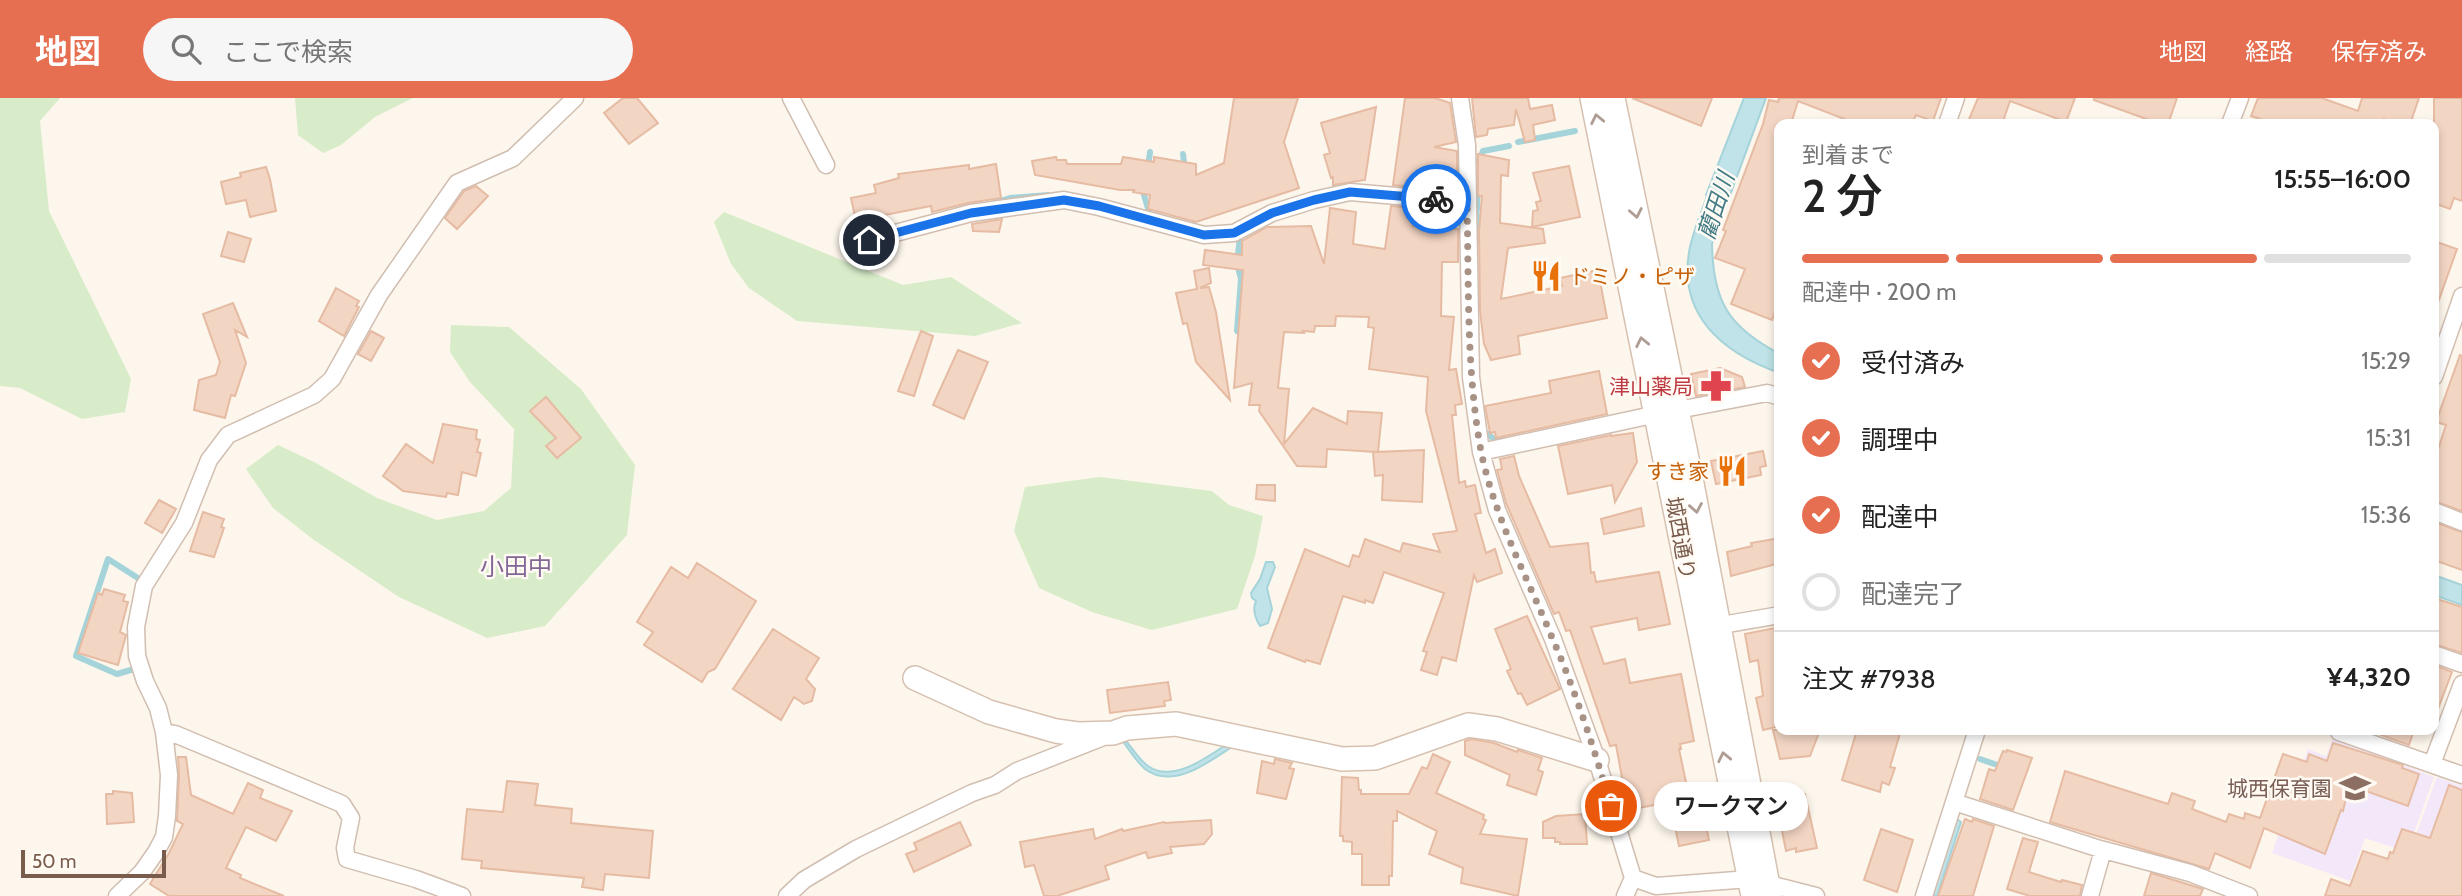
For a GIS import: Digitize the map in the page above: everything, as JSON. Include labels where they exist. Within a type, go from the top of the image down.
[{"type":"street","points":[[117,896],[142,872],[156,852],[164,837],[167,816],[169,775],[164,732],[158,708],[137,656],[136,627],[144,586],[184,523],[209,460],[228,435],[314,395],[332,379],[379,295],[457,183],[513,158],[575,98]]},
{"type":"street","points":[[791,98],[826,165]]},
{"type":"street","points":[[1460,98],[1467,145],[1471,377],[1481,452],[1497,510],[1553,639],[1597,760],[1633,878],[1625,896]]},
{"type":"street","name":"城西通り","points":[[1592,98],[1666,412]]},
{"type":"street","name":"城西通り","points":[[1613,98],[1666,412],[1760,889]]},
{"type":"street","points":[[1949,119],[1956,98]]},
{"type":"street","points":[[2232,119],[2240,98]]},
{"type":"street","points":[[869,240],[971,213],[1064,200],[1099,206],[1204,235],[1234,233],[1272,213],[1350,192],[1467,202]]},
{"type":"street","points":[[2439,360],[2462,296]]},
{"type":"street","points":[[1481,452],[1666,412],[1767,393],[1774,395]]},
{"type":"street","points":[[2439,514],[2462,522]]},
{"type":"street","points":[[1707,627],[1774,616]]},
{"type":"street","points":[[2439,656],[2462,664]]},
{"type":"street","points":[[915,678],[989,712],[1056,731],[1079,734],[1113,733]]},
{"type":"street","points":[[2432,764],[2462,684]]},
{"type":"street","points":[[787,896],[804,880],[856,849],[972,793],[995,785],[1017,771],[1128,728],[1176,724],[1342,760],[1375,758],[1468,725],[1497,729],[1597,760]]},
{"type":"street","points":[[164,732],[176,734],[342,804],[351,818],[345,848],[348,859],[462,896]]},
{"type":"street","points":[[1924,896],[1975,735]]},
{"type":"street","points":[[2348,735],[2462,775]]},
{"type":"street","points":[[1954,802],[2104,850],[2190,873],[2249,896]]},
{"type":"street","points":[[2090,896],[2104,850]]},
{"type":"street","points":[[1633,878],[1656,886],[1760,889],[1816,896]]},
{"type":"shaded area","points":[[2333,737],[2434,777],[2407,852],[2365,838],[2350,881],[2272,853],[2308,749],[2326,756]]},
{"type":"shaded area","points":[[2437,777],[2462,786],[2462,871],[2409,853]]},
{"type":"green space","points":[[0,98],[60,98],[40,121],[49,211],[131,379],[125,412],[82,419],[20,388],[0,386]]},
{"type":"green space","points":[[295,98],[413,98],[375,117],[341,145],[323,153],[298,135]]},
{"type":"green space","points":[[724,212],[903,285],[951,277],[1022,323],[975,336],[797,321],[749,288],[731,264],[714,222]]},
{"type":"green space","points":[[451,325],[509,327],[581,389],[635,465],[627,535],[545,626],[487,638],[399,597],[314,540],[273,508],[246,469],[278,445],[377,498],[437,520],[484,511],[511,488],[514,429],[470,382],[450,352]]},
{"type":"green space","points":[[1100,477],[1212,491],[1229,505],[1263,516],[1255,556],[1237,609],[1152,630],[1092,612],[1039,588],[1014,531],[1025,487]]},
{"type":"water","name":"藺田川","points":[[1744,98],[1766,98],[1712,244],[1720,297],[1736,322],[1774,351],[1774,371],[1759,365],[1722,342],[1708,328],[1697,311],[1690,292],[1687,271],[1690,247],[1706,195]]},
{"type":"water","points":[[1266,562],[1273,562],[1275,567],[1267,588],[1272,609],[1268,623],[1260,626],[1254,608],[1256,601],[1251,593]]},
{"type":"water","points":[[2439,577],[2462,585],[2462,605],[2439,597]]},
{"type":"water","points":[[1126,741],[1148,766],[1168,772],[1190,766],[1230,742],[1235,745],[1192,771],[1168,777],[1145,769],[1124,743]]},
{"type":"water","points":[[1957,819],[1961,822],[1937,896],[1931,896]]},
{"type":"building","points":[[623,98],[637,98],[658,123],[629,144],[604,113]]},
{"type":"building","points":[[1234,98],[1298,98],[1284,142],[1299,188],[1196,222],[1148,209],[1150,195],[1133,192],[1134,190],[1035,175],[1032,161],[1056,157],[1057,160],[1066,160],[1067,164],[1121,164],[1123,157],[1154,162],[1154,157],[1196,164],[1196,175],[1224,163]]},
{"type":"building","points":[[1405,98],[1435,98],[1450,103],[1456,142],[1434,147],[1457,151],[1457,191],[1393,185]]},
{"type":"building","points":[[1472,98],[1528,98],[1530,109],[1552,105],[1555,120],[1533,125],[1535,140],[1525,142],[1516,109],[1514,125],[1488,129],[1487,135],[1476,137]]},
{"type":"building","points":[[1632,98],[1712,98],[1701,126]]},
{"type":"building","points":[[1779,98],[1941,98],[1934,119],[1916,115],[1914,119],[1844,119],[1798,101],[1793,119],[1774,119],[1772,320],[1731,304],[1745,269],[1715,258],[1769,100],[1778,102]]},
{"type":"building","points":[[1978,98],[2075,98],[2067,119],[2058,119],[2010,101],[2004,119],[1969,119]]},
{"type":"building","points":[[2177,98],[2170,119],[2146,119],[2094,100]]},
{"type":"building","points":[[2258,98],[2322,98],[2358,111],[2362,98],[2419,98],[2412,119],[2260,119],[2251,116]]},
{"type":"building","points":[[2434,98],[2462,98],[2462,201],[2454,198],[2450,209],[2439,205],[2439,119],[2434,119]]},
{"type":"building","points":[[1376,107],[1365,180],[1333,185],[1333,177],[1331,178],[1324,155],[1330,153],[1321,123]]},
{"type":"building","points":[[1478,154],[1509,160],[1508,176],[1501,175],[1500,223],[1543,229],[1545,243],[1508,248],[1501,299],[1562,286],[1560,278],[1598,270],[1607,318],[1518,336],[1520,354],[1491,360],[1484,344],[1480,311],[1479,231],[1482,196],[1478,194]]},
{"type":"building","points":[[996,164],[1001,198],[932,212],[931,206],[874,217],[872,228],[859,235],[851,198],[876,193],[874,185],[899,178],[898,174],[969,165],[969,169]]},
{"type":"building","points":[[1569,166],[1580,217],[1532,227],[1533,211],[1538,210],[1536,202],[1541,201],[1533,173]]},
{"type":"building","points":[[266,167],[276,211],[250,217],[246,200],[226,204],[221,182],[241,177],[240,173]]},
{"type":"building","points":[[476,186],[488,196],[457,229],[445,218],[464,191]]},
{"type":"building","points":[[1391,206],[1415,208],[1413,226],[1458,229],[1458,262],[1442,262],[1441,316],[1454,317],[1449,370],[1456,369],[1462,404],[1455,405],[1456,415],[1452,415],[1459,483],[1465,481],[1466,487],[1475,485],[1481,513],[1475,514],[1486,553],[1495,549],[1502,573],[1477,582],[1474,575],[1456,661],[1442,657],[1437,675],[1421,670],[1427,652],[1423,651],[1444,593],[1384,572],[1373,603],[1343,596],[1320,664],[1306,660],[1305,662],[1268,648],[1305,549],[1349,567],[1353,555],[1359,557],[1365,539],[1400,552],[1403,543],[1440,552],[1433,534],[1457,531],[1426,411],[1428,377],[1369,369],[1374,328],[1368,327],[1369,317],[1336,316],[1335,326],[1315,326],[1314,332],[1284,332],[1278,388],[1289,389],[1284,444],[1313,408],[1347,424],[1348,411],[1382,413],[1378,452],[1327,449],[1326,467],[1297,466],[1259,411],[1260,405],[1249,405],[1252,383],[1234,388],[1243,270],[1203,265],[1205,250],[1242,255],[1242,241],[1267,227],[1311,226],[1324,264],[1330,208],[1356,212],[1353,244],[1385,249]]},
{"type":"building","points":[[1002,219],[999,232],[973,231],[972,224]]},
{"type":"building","points":[[228,232],[251,239],[244,262],[221,256]]},
{"type":"building","points":[[2439,243],[2457,249],[2439,300]]},
{"type":"building","points":[[1209,268],[1211,283],[1200,288],[1209,287],[1216,312],[1230,400],[1196,362],[1187,323],[1183,324],[1176,293],[1197,289],[1194,271]]},
{"type":"building","points":[[336,288],[359,301],[356,306],[359,307],[344,336],[319,321]]},
{"type":"building","points":[[233,303],[247,337],[235,330],[246,363],[235,396],[231,395],[225,418],[194,410],[199,380],[216,375],[220,362],[203,314]]},
{"type":"building","points":[[371,331],[384,338],[371,361],[358,354]]},
{"type":"building","points":[[921,331],[933,336],[914,396],[898,391]]},
{"type":"building","points":[[958,350],[988,362],[964,419],[933,405]]},
{"type":"building","points":[[2460,355],[2462,511],[2439,503],[2439,447],[2446,425],[2439,423],[2439,414]]},
{"type":"building","points":[[1720,368],[1742,377],[1745,387],[1696,396],[1691,374]]},
{"type":"building","points":[[1599,371],[1607,414],[1496,438],[1495,432],[1490,433],[1485,406],[1551,393],[1549,381]]},
{"type":"building","points":[[546,397],[581,438],[557,458],[546,446],[556,438],[530,411]]},
{"type":"building","points":[[443,424],[477,430],[476,439],[480,440],[477,452],[481,453],[476,476],[462,472],[458,495],[447,493],[446,497],[403,491],[383,476],[406,444],[433,463]]},
{"type":"building","points":[[1633,433],[1637,462],[1615,502],[1612,485],[1568,494],[1558,446]]},
{"type":"building","points":[[1424,450],[1422,502],[1382,500],[1383,475],[1375,476],[1373,452]]},
{"type":"building","points":[[1763,451],[1766,466],[1760,467],[1761,475],[1716,484],[1711,461]]},
{"type":"building","points":[[1514,456],[1519,476],[1550,547],[1588,543],[1591,573],[1594,572],[1596,582],[1659,572],[1670,624],[1639,630],[1637,618],[1591,627],[1604,664],[1625,659],[1630,683],[1681,674],[1694,741],[1680,744],[1679,749],[1687,787],[1698,786],[1709,840],[1679,846],[1670,802],[1628,810],[1616,745],[1610,746],[1570,630],[1566,631],[1559,612],[1554,614],[1506,503],[1497,470],[1502,469],[1500,459]]},
{"type":"building","points":[[1257,485],[1275,485],[1275,501],[1256,499]]},
{"type":"building","points":[[159,500],[176,509],[162,533],[145,523]]},
{"type":"building","points":[[1641,508],[1644,526],[1604,534],[1601,519]]},
{"type":"building","points":[[203,512],[224,519],[221,527],[224,528],[214,557],[190,551]]},
{"type":"building","points":[[2439,524],[2462,532],[2462,570],[2439,562]]},
{"type":"building","points":[[1774,539],[1774,565],[1731,576],[1727,552],[1752,546],[1751,543]]},
{"type":"building","points":[[697,563],[756,601],[715,669],[708,672],[702,682],[644,645],[653,632],[637,622],[671,567],[688,578]]},
{"type":"building","points":[[104,589],[125,595],[123,601],[128,602],[120,632],[126,635],[118,665],[78,653],[98,593],[102,595]]},
{"type":"building","points":[[2439,600],[2462,607],[2462,653],[2439,646]]},
{"type":"building","points":[[1527,616],[1560,689],[1527,705],[1521,693],[1518,694],[1507,671],[1511,669],[1495,629]]},
{"type":"building","points":[[1774,628],[1774,727],[1763,730],[1756,698],[1763,696],[1758,660],[1750,662],[1745,634]]},
{"type":"building","points":[[773,629],[819,658],[806,679],[815,689],[812,701],[804,704],[794,697],[781,720],[733,689]]},
{"type":"building","points":[[2439,667],[2452,672],[2439,706]]},
{"type":"building","points":[[1168,682],[1171,700],[1164,701],[1165,706],[1110,713],[1107,690]]},
{"type":"building","points":[[1774,735],[1818,735],[1810,756],[1780,759]]},
{"type":"building","points":[[1856,735],[1900,735],[1890,767],[1895,768],[1889,785],[1882,782],[1880,792],[1842,780]]},
{"type":"building","points":[[2381,735],[2412,735],[2409,745]]},
{"type":"building","points":[[1471,739],[1542,758],[1538,770],[1543,772],[1536,795],[1507,785],[1510,775],[1465,755],[1465,741]]},
{"type":"building","points":[[2333,743],[2403,765],[2402,768],[2419,774],[2408,806],[2349,785],[2343,811],[2341,810],[2325,854],[2264,828],[2250,868],[2215,853],[2209,869],[2050,822],[2065,771],[2168,804],[2172,793],[2195,801],[2192,809],[2226,822],[2229,814],[2244,819],[2245,813],[2260,818],[2283,754],[2307,762],[2309,754],[2327,761]]},
{"type":"building","points":[[2003,751],[2032,758],[2013,810],[1980,799],[1989,769],[1995,771]]},
{"type":"building","points":[[1433,754],[1450,762],[1436,793],[1484,815],[1483,819],[1486,820],[1480,834],[1527,839],[1518,896],[1461,883],[1463,868],[1429,854],[1437,831],[1397,811],[1397,821],[1393,821],[1392,876],[1389,876],[1389,885],[1362,885],[1362,854],[1352,854],[1352,842],[1343,841],[1343,836],[1340,836],[1342,777],[1358,778],[1361,794],[1409,794],[1422,767],[1427,769]]},
{"type":"building","points":[[178,757],[186,757],[191,795],[233,814],[248,783],[263,790],[260,798],[292,811],[276,841],[246,827],[226,868],[241,875],[240,878],[284,896],[169,896],[150,884],[183,824],[177,821]]},
{"type":"building","points":[[1275,759],[1292,763],[1289,768],[1294,769],[1286,799],[1257,793],[1262,761],[1274,764]]},
{"type":"building","points":[[507,781],[538,784],[535,805],[572,809],[571,823],[653,831],[649,878],[605,874],[603,890],[582,887],[584,878],[481,868],[482,861],[462,859],[467,809],[503,812]]},
{"type":"building","points":[[2449,785],[2462,790],[2462,896],[2325,896],[2331,879],[2350,886],[2363,851],[2388,859],[2402,829],[2430,838]]},
{"type":"building","points":[[113,791],[132,793],[134,822],[107,824],[106,794],[113,794]]},
{"type":"building","points":[[1805,794],[1817,848],[1786,851],[1776,800]]},
{"type":"building","points":[[1585,814],[1587,844],[1560,844],[1555,842],[1555,838],[1543,838],[1543,822],[1556,816]]},
{"type":"building","points":[[1965,819],[1994,826],[1973,896],[1938,896]]},
{"type":"building","points":[[1211,820],[1212,834],[1204,844],[1170,847],[1172,853],[1148,858],[1146,852],[1105,866],[1109,879],[1057,896],[1044,896],[1034,865],[1025,867],[1020,842],[1093,829],[1095,839],[1122,829],[1123,831],[1164,822]]},
{"type":"building","points":[[960,822],[971,845],[914,872],[906,854],[917,850],[914,843]]},
{"type":"building","points":[[1881,829],[1913,840],[1897,892],[1864,880]]},
{"type":"building","points":[[2023,838],[2038,842],[2029,872],[2082,885],[2080,896],[2030,896],[2007,889]]},
{"type":"building","points":[[2151,873],[2203,889],[2200,896],[2144,896]]},
{"type":"waterway","points":[[1518,142],[1575,131]]},
{"type":"waterway","points":[[1479,160],[1483,151],[1509,146]]},
{"type":"waterway","points":[[1148,167],[1150,152]]},
{"type":"waterway","points":[[1183,154],[1185,170]]},
{"type":"waterway","points":[[1477,210],[1478,174]]},
{"type":"waterway","points":[[1145,188],[1144,195],[1149,212]]},
{"type":"waterway","points":[[994,203],[1010,198],[1048,195]]},
{"type":"waterway","points":[[1475,246],[1475,241],[1478,241],[1477,215]]},
{"type":"waterway","points":[[1240,237],[1237,263],[1241,279],[1237,331],[1245,335]]},
{"type":"waterway","points":[[1488,434],[1495,440],[1504,439]]},
{"type":"waterway","points":[[134,669],[117,674],[76,656],[108,559],[141,580]]},
{"type":"waterway","points":[[1980,759],[2003,767]]},
{"type":"way so far","points":[[1436,199],[1467,202],[1471,377],[1481,452],[1497,510],[1553,639],[1611,806]]},
{"type":"place","name":"ドミノ・ピザ","points":[[1546,276]]},
{"type":"place","name":"津山薬局","points":[[1716,386]]},
{"type":"place","name":"すき家","points":[[1732,471]]},
{"type":"place","name":"城西保育園","points":[[2355,788]]},
{"type":"place","name":"ワークマン","points":[[1611,806]]},
{"type":"district","name":"小田中","points":[[516,566]]},
{"type":"route","points":[[869,240],[971,213],[1064,200],[1099,206],[1204,235],[1234,233],[1272,213],[1350,192],[1436,199]]}]
